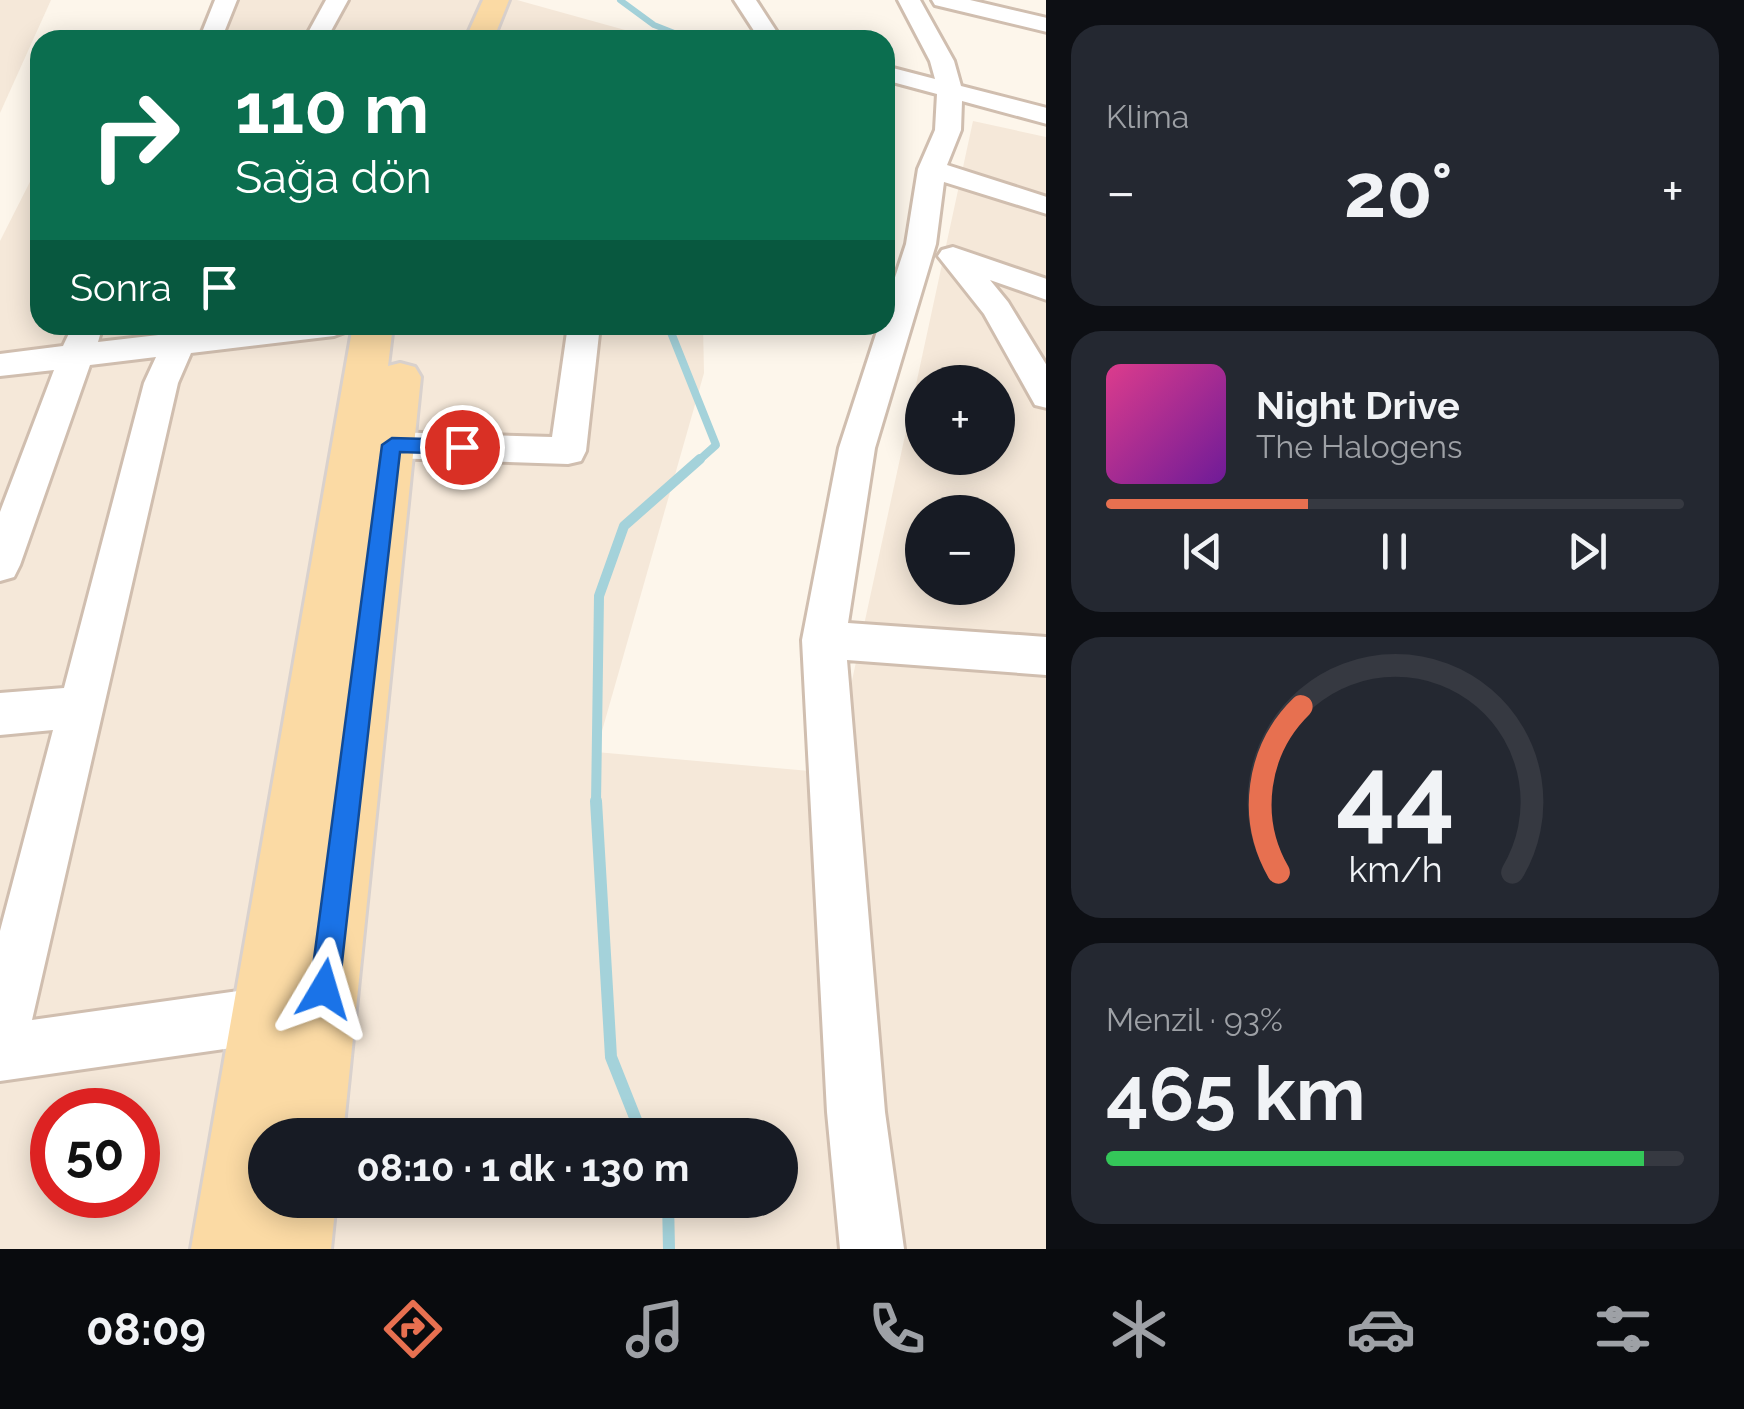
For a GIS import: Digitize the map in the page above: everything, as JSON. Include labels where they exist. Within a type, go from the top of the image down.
[{"type":"main road","points":[[461,30],[471,0]]},
{"type":"main road","points":[[483,30],[496,0]]},
{"type":"main road","points":[[230,1249],[371,335]]},
{"type":"main road","points":[[308,1118],[407,335]]},
{"type":"main road","points":[[292,1249],[296,1218]]},
{"type":"street","points":[[214,30],[226,0]]},
{"type":"street","points":[[320,30],[337,0]]},
{"type":"street","points":[[745,0],[764,30]]},
{"type":"street","points":[[872,1249],[856,1112],[824,640],[857,448],[937,250],[932,169],[948,130],[950,90],[942,61],[908,0]]},
{"type":"street","points":[[943,0],[982,4],[1046,25]]},
{"type":"street","points":[[895,76],[1046,116]]},
{"type":"street","points":[[932,169],[1046,206]]},
{"type":"street","points":[[937,250],[1046,290]]},
{"type":"street","points":[[937,250],[997,309],[1046,396]]},
{"type":"street","points":[[0,365],[81,341],[158,335]]},
{"type":"street","points":[[0,1038],[161,383],[183,335]]},
{"type":"street","points":[[392,445],[568,451],[583,335]]},
{"type":"street","points":[[0,565],[81,341]]},
{"type":"street","points":[[824,640],[1046,656]]},
{"type":"street","points":[[0,714],[81,707]]},
{"type":"street","points":[[0,1054],[266,1016]]},
{"type":"shaded area","points":[[0,0],[51,0],[37,30],[30,30],[30,47],[0,113]]},
{"type":"shaded area","points":[[212,0],[517,0],[625,30],[199,30]]},
{"type":"shaded area","points":[[973,121],[1046,137],[1046,1249],[0,1249],[0,241],[30,182],[30,335],[703,335],[704,373],[596,752],[832,773],[905,435],[905,475],[1015,475],[1015,365],[920,365]]},
{"type":"waterway","points":[[620,0],[667,30]]},
{"type":"waterway","points":[[672,335],[716,445],[697,462]]},
{"type":"waterway","points":[[596,801],[599,596],[624,526],[700,459]]},
{"type":"waterway","points":[[596,801],[611,1057],[635,1118]]},
{"type":"waterway","points":[[668,1218],[669,1249]]},
{"type":"route","points":[[324,989],[392,445],[462,447]]}]
